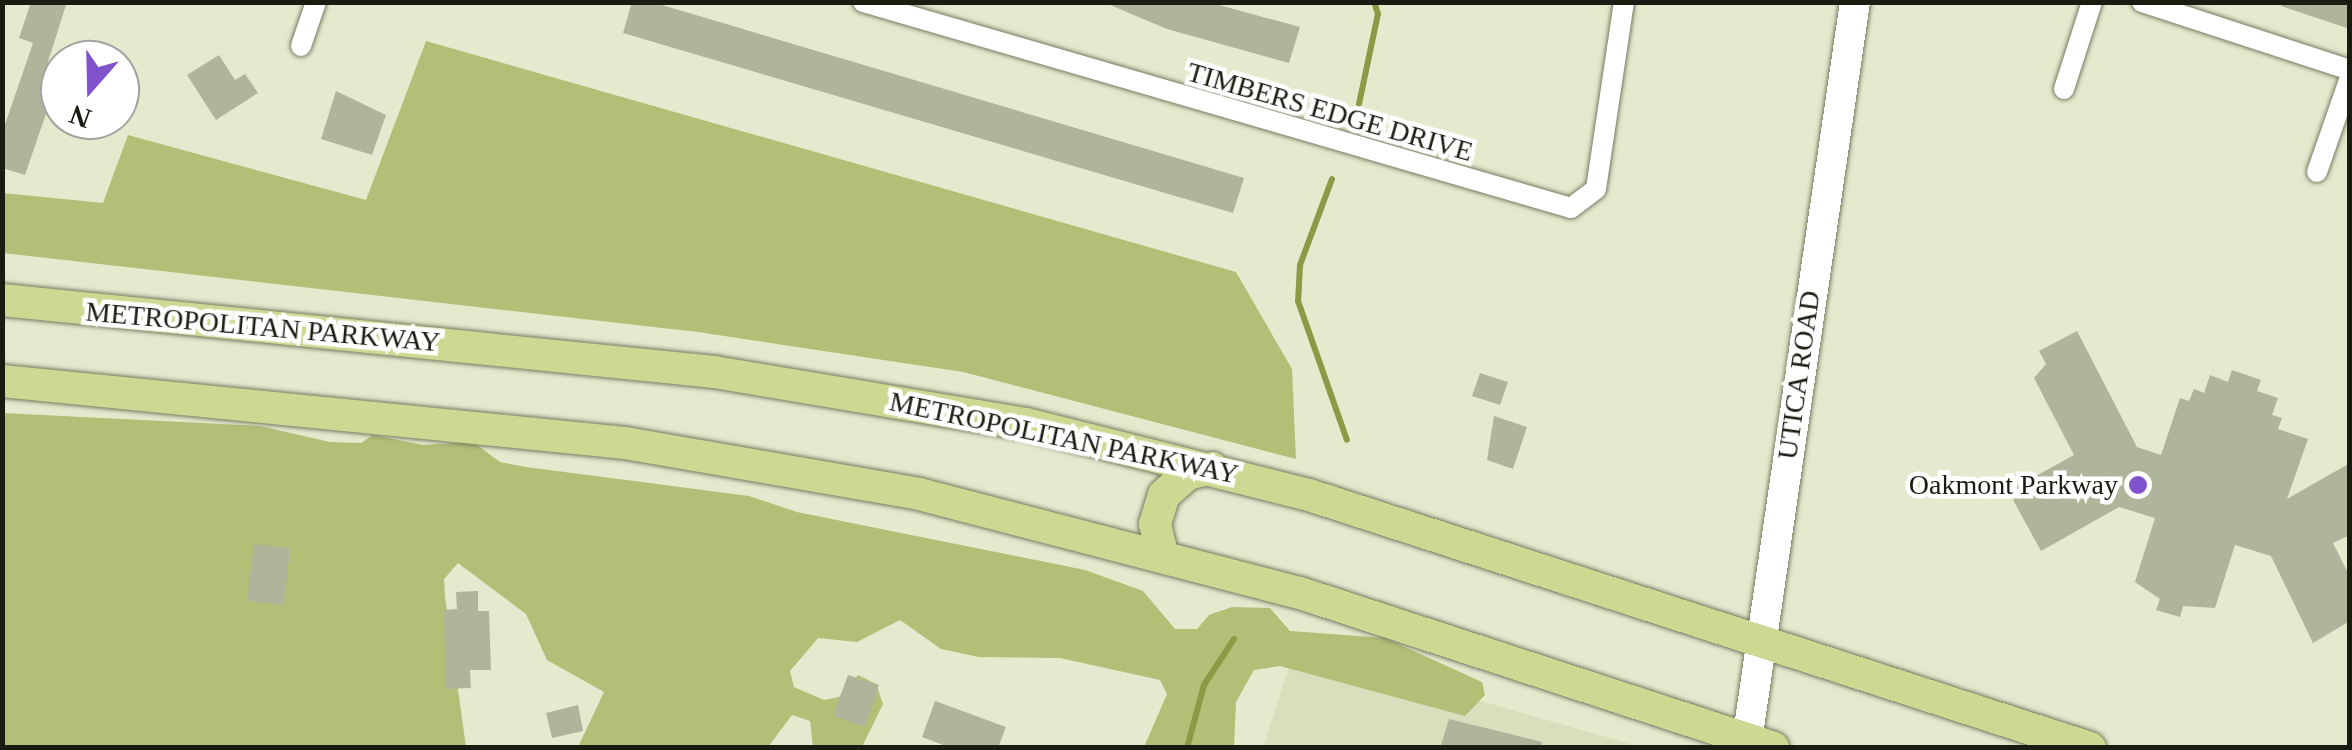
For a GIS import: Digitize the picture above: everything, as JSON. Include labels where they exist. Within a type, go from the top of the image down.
[{"type":"main road","name":"UTICA ROAD","points":[[1756,745],[1760,641],[1854,2]]},
{"type":"main road","name":"METROPOLITAN PARKWAY","points":[[2,300],[714,372],[918,403],[1212,468],[2090,748]]},
{"type":"main road","points":[[2,381],[676,451],[919,494],[1162,554],[1756,745]]},
{"type":"main road","points":[[1162,554],[1156,524],[1164,495],[1187,474],[1212,468]]},
{"type":"street","points":[[302,46],[316,2]]},
{"type":"street","name":"TIMBERS EDGE DRIVE","points":[[863,2],[1572,208],[1596,188],[1624,2]]},
{"type":"street","points":[[2064,89],[2092,2]]},
{"type":"street","points":[[2142,2],[2350,74],[2317,172]]},
{"type":"shaded area","points":[[1295,648],[1641,747],[1263,748]]},
{"type":"green space","points":[[426,41],[1236,272],[1292,369],[1296,459],[963,372],[698,332],[3,253],[3,193],[103,203],[126,140],[140,138],[366,200]]},
{"type":"green space","points":[[3,413],[260,426],[330,442],[361,443],[373,435],[423,445],[473,442],[500,462],[749,496],[797,512],[1085,570],[1143,591],[1175,629],[1197,629],[1209,615],[1232,607],[1270,608],[1290,631],[1385,638],[1482,682],[1485,695],[1465,716],[1280,666],[1254,670],[1236,702],[1234,747],[1144,747],[1167,694],[1160,680],[1060,658],[979,657],[941,649],[900,620],[857,642],[818,638],[790,671],[794,687],[824,700],[839,697],[858,675],[876,684],[883,704],[862,747],[813,747],[810,721],[792,715],[768,747],[578,747],[604,692],[547,660],[526,614],[458,563],[444,579],[466,747],[3,748]]},
{"type":"building","points":[[31,2],[67,2],[55,40],[40,40],[40,131],[25,175],[2,168],[2,133],[33,43],[19,38]]},
{"type":"building","points":[[632,2],[652,2],[1244,178],[1233,213],[623,33]]},
{"type":"building","points":[[1103,2],[1208,2],[1300,27],[1289,63],[1167,29]]},
{"type":"building","points":[[2281,2],[2350,2],[2350,29],[2281,6]]},
{"type":"building","points":[[219,55],[235,80],[245,74],[258,93],[216,120],[187,75]]},
{"type":"building","points":[[336,91],[386,115],[372,155],[321,139]]},
{"type":"building","name":"Oakmont Parkway","points":[[2077,331],[2137,447],[2161,455],[2180,398],[2189,401],[2194,389],[2204,393],[2210,375],[2228,382],[2232,370],[2261,380],[2257,391],[2278,398],[2272,415],[2282,418],[2278,429],[2308,439],[2287,499],[2350,463],[2350,535],[2333,543],[2350,577],[2350,621],[2313,643],[2271,556],[2235,545],[2215,608],[2183,606],[2180,617],[2156,610],[2160,599],[2135,582],[2155,518],[2119,507],[2041,551],[2013,500],[2020,496],[2016,487],[2074,455],[2034,378],[2046,364],[2039,351]]},
{"type":"building","points":[[1480,373],[1508,382],[1500,405],[1472,396]]},
{"type":"building","points":[[1494,416],[1527,427],[1513,469],[1487,460]]},
{"type":"building","points":[[254,544],[290,548],[284,605],[247,601]]},
{"type":"building","points":[[478,591],[478,611],[489,611],[491,670],[470,670],[471,688],[446,689],[444,610],[457,609],[456,592]]},
{"type":"building","points":[[848,675],[879,685],[865,727],[833,716]]},
{"type":"building","points":[[935,701],[1006,727],[998,748],[951,748],[922,737]]},
{"type":"building","points":[[578,705],[583,731],[552,738],[546,713]]},
{"type":"building","points":[[1449,719],[1542,742],[1541,748],[1440,748]]},
{"type":"waterway","points":[[1359,104],[1378,14],[1374,2]]},
{"type":"waterway","points":[[1332,179],[1300,265],[1298,301],[1347,440]]},
{"type":"waterway","points":[[1187,748],[1204,685],[1234,639]]},
{"type":"place","name":"Oakmont Parkway","points":[[2138,485]]}]
